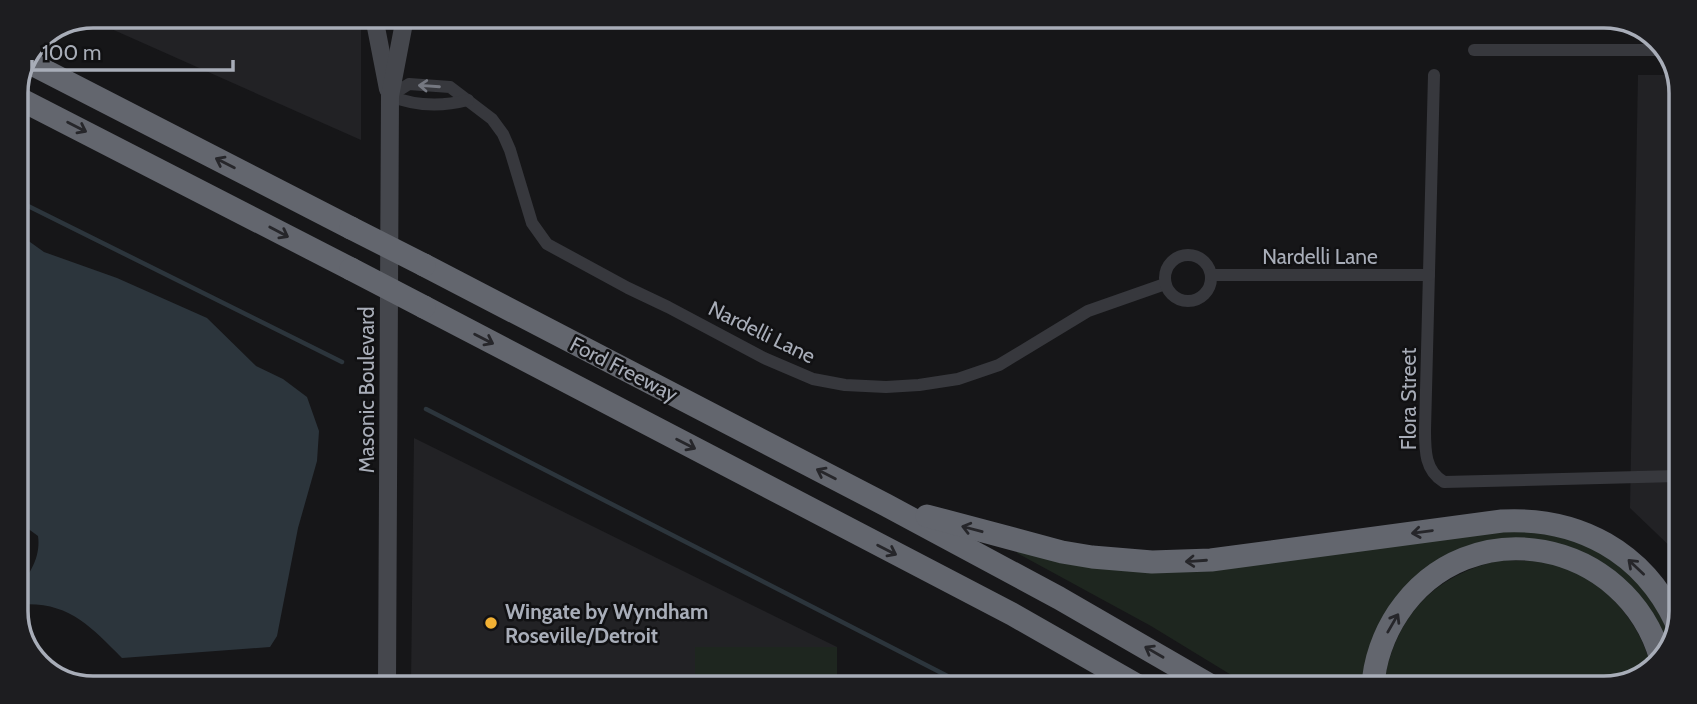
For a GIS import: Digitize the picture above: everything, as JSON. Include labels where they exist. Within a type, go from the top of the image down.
[{"type":"highway","name":"Ford Freeway","points":[[34,65],[886,505],[1059,598],[1194,676]]},
{"type":"highway","name":"Ford Freeway","points":[[28,103],[1012,614],[1121,676]]},
{"type":"highway","points":[[886,505],[1062,552],[1152,562],[1210,560],[1502,521],[1543,522],[1581,532],[1624,556],[1648,579],[1669,609]]},
{"type":"highway","points":[[1375,676],[1387,633],[1404,604],[1418,588],[1447,567],[1500,549],[1533,549],[1562,554],[1602,574],[1619,588],[1644,620],[1657,649]]},
{"type":"main road","name":"Masonic Boulevard","points":[[376,28],[390,96]]},
{"type":"main road","name":"Masonic Boulevard","points":[[387,676],[390,96],[403,28]]},
{"type":"street","points":[[1474,50],[1653,50]]},
{"type":"street","name":"Flora Street","points":[[1434,75],[1425,450],[1430,470],[1444,482],[1669,476]]},
{"type":"street","name":"Nardelli Lane","points":[[390,96],[409,84],[450,87],[492,119],[503,134],[532,223],[547,244],[764,358],[813,379],[845,385],[886,387],[919,386],[958,379],[999,365],[1088,311],[1165,284]]},
{"type":"street","points":[[390,96],[407,103],[448,105],[468,100]]},
{"type":"street","points":[[1184,255],[1202,259],[1211,275],[1207,292],[1194,301],[1176,298],[1165,284],[1168,265],[1184,255]]},
{"type":"street","name":"Nardelli Lane","points":[[1211,275],[1429,275]]},
{"type":"shaded area","points":[[109,28],[361,28],[361,140]]},
{"type":"shaded area","points":[[1638,75],[1666,75],[1669,89],[1669,545],[1630,508]]},
{"type":"shaded area","points":[[28,241],[44,252],[117,278],[207,318],[256,366],[283,379],[307,397],[319,431],[317,461],[298,528],[277,636],[270,647],[122,658],[76,617],[49,607],[28,604],[28,574],[38,551],[38,536],[28,529]]},
{"type":"shaded area","points":[[414,438],[837,647],[695,647],[695,676],[411,676]]},
{"type":"shaded area","points":[[1503,528],[1570,536],[1629,569],[1668,624],[1661,643],[1563,547],[1425,574],[1372,676],[1233,676],[1151,626],[1017,553],[1019,549],[1085,564]]},
{"type":"shaded area","points":[[1501,560],[1545,562],[1583,576],[1599,587],[1627,616],[1638,633],[1648,659],[1625,673],[1604,676],[1385,676],[1396,640],[1420,603],[1455,576]]},
{"type":"shaded area","points":[[695,647],[837,647],[837,676],[695,676]]},
{"type":"waterway","points":[[28,206],[342,362]]},
{"type":"waterway","points":[[426,409],[947,676]]},
{"type":"place","name":"Wingate by Wyndham Roseville/Detroit","points":[[491,623]]}]
